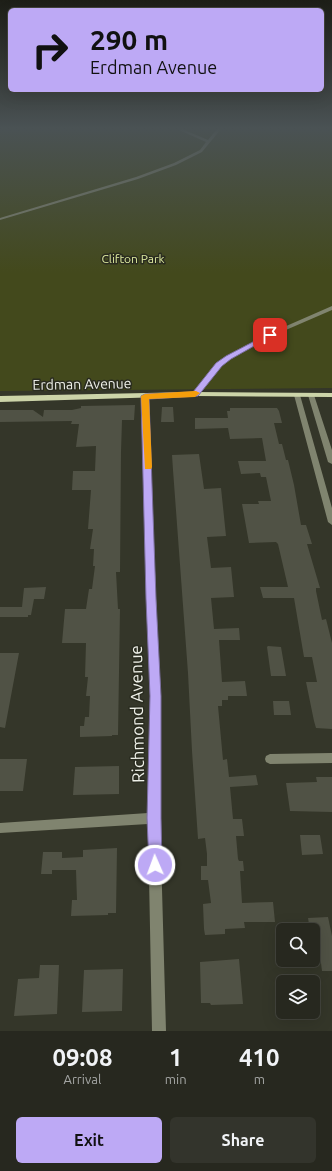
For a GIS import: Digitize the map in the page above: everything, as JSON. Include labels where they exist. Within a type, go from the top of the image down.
[{"type":"main road","name":"Erdman Avenue","points":[[0,399],[195,394],[332,395]]},
{"type":"street","points":[[0,219],[136,177]]},
{"type":"street","points":[[195,394],[215,369],[229,357],[270,335],[332,308]]},
{"type":"street","points":[[297,395],[332,522]]},
{"type":"street","points":[[311,395],[332,462]]},
{"type":"street","name":"Richmond Avenue","points":[[145,396],[151,599],[156,696],[154,818],[159,1031]]},
{"type":"street","points":[[270,759],[332,758]]},
{"type":"street","points":[[0,828],[154,818]]},
{"type":"green space","name":"Clifton Park","points":[[0,177],[332,177],[332,388],[0,391]]},
{"type":"building","points":[[135,405],[134,420],[122,420],[120,572],[116,572],[118,609],[120,609],[118,735],[80,737],[80,726],[84,726],[85,717],[89,717],[90,696],[86,696],[88,677],[85,677],[86,643],[62,643],[65,609],[86,609],[89,589],[92,589],[95,566],[93,566],[94,549],[90,549],[93,529],[88,529],[91,490],[72,490],[73,471],[95,471],[96,446],[76,447],[79,424],[71,424],[72,421],[0,422],[0,410],[33,410],[43,417],[44,410],[72,410],[81,408],[81,406]]},
{"type":"building","points":[[162,407],[173,407],[174,422],[161,422]]},
{"type":"building","points":[[230,408],[277,408],[279,411],[282,423],[274,423],[279,444],[282,444],[286,460],[288,460],[301,525],[306,525],[312,544],[307,544],[320,588],[316,588],[316,591],[322,620],[326,619],[332,643],[332,729],[316,728],[306,682],[317,682],[312,657],[304,657],[294,598],[263,598],[260,587],[288,587],[278,544],[276,542],[249,543],[242,504],[259,504],[258,501],[271,501],[266,477],[261,477],[260,473],[241,474],[238,461],[266,461],[262,438],[230,439],[228,428],[195,429],[195,418],[228,418],[227,411],[230,411]]},
{"type":"building","points":[[199,454],[204,489],[221,488],[223,507],[226,536],[207,537],[211,568],[231,567],[234,597],[211,598],[214,629],[239,628],[240,640],[219,640],[222,682],[245,681],[247,696],[228,696],[228,700],[222,700],[222,706],[218,706],[223,760],[227,759],[229,777],[256,775],[258,785],[230,787],[233,819],[242,819],[244,836],[236,836],[238,859],[239,861],[243,861],[244,871],[240,871],[242,903],[273,902],[275,922],[244,922],[245,928],[225,929],[225,934],[205,935],[203,904],[211,903],[208,880],[201,880],[201,866],[207,866],[207,854],[205,838],[198,839],[188,673],[172,455]]},
{"type":"building","points":[[46,587],[44,599],[34,599],[31,615],[28,615],[28,617],[0,617],[0,607],[22,607],[24,588]]},
{"type":"building","points":[[268,646],[281,647],[286,676],[271,676]]},
{"type":"building","points":[[0,653],[19,653],[5,728],[0,727]]},
{"type":"building","points":[[273,701],[289,701],[291,715],[274,715]]},
{"type":"building","points":[[0,759],[27,759],[23,791],[0,791]]},
{"type":"building","points":[[119,766],[119,794],[73,795],[75,767]]},
{"type":"building","points":[[316,777],[332,777],[332,812],[290,811],[286,783],[317,782]]},
{"type":"building","points":[[300,835],[320,835],[323,854],[302,855]]},
{"type":"building","points":[[117,848],[116,913],[108,913],[108,915],[71,916],[72,900],[77,900],[76,870],[52,870],[52,874],[41,874],[43,852],[62,852],[62,858],[83,857],[83,850]]},
{"type":"building","points":[[328,917],[332,936],[332,971],[322,971],[320,955],[320,923],[309,923],[308,918]]},
{"type":"building","points":[[239,959],[243,1004],[211,1005],[210,1003],[201,1003],[200,962]]},
{"type":"building","points":[[40,965],[59,965],[57,1014],[14,1016],[18,979],[39,978]]},
{"type":"building","points":[[123,969],[122,1011],[82,1012],[84,970]]},
{"type":"slow traffic","points":[[148,467],[145,396],[196,393]]},
{"type":"route","points":[[155,865],[154,818],[156,696],[151,599],[145,396],[195,394],[204,381],[229,357],[270,335]]}]
